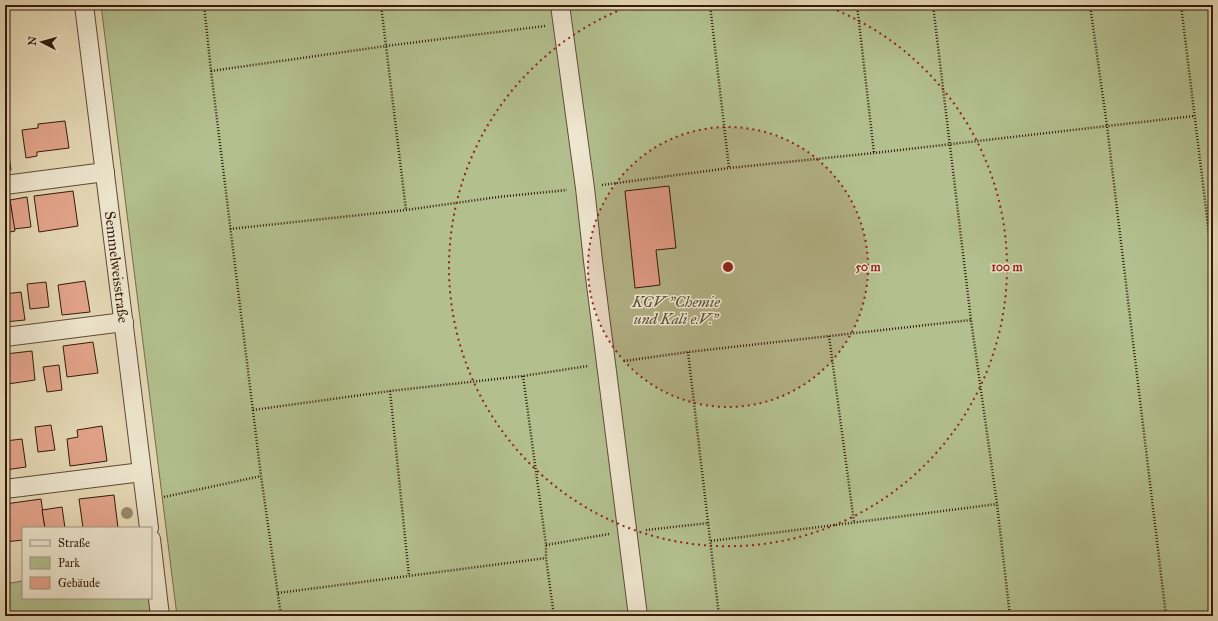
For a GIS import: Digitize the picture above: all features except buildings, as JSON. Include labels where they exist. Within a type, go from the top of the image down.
[{"type":"street","name":"Semmelweisstraße","points":[[84,5],[150,527]]},
{"type":"street","points":[[560,5],[585,188],[638,616]]},
{"type":"street","points":[[5,185],[105,172]]},
{"type":"street","points":[[5,337],[124,322]]},
{"type":"street","points":[[5,489],[142,472]]},
{"type":"street","points":[[152,548],[160,616]]},
{"type":"path","points":[[204,5],[261,476],[281,616]]},
{"type":"path","points":[[381,5],[406,210]]},
{"type":"path","points":[[710,5],[729,168]]},
{"type":"path","points":[[857,5],[874,153]]},
{"type":"path","points":[[933,5],[971,320],[997,504],[1010,616]]},
{"type":"path","points":[[1090,5],[1107,126],[1166,616]]},
{"type":"path","points":[[1181,5],[1213,266]]},
{"type":"path","points":[[211,71],[386,46],[563,24]]},
{"type":"path","points":[[230,229],[406,210],[498,197],[585,188],[729,168],[874,153],[1194,116]]},
{"type":"path","points":[[829,336],[854,522]]},
{"type":"path","points":[[688,352],[719,616]]},
{"type":"path","points":[[523,376],[554,616]]},
{"type":"path","points":[[390,390],[409,576]]},
{"type":"path","points":[[146,501],[261,476]]},
{"type":"path","points":[[711,541],[997,504]]},
{"type":"path","points":[[278,593],[546,558]]},
{"type":"green space","name":"KGV \"Chemie und Kali e.V.\"","points":[[101,5],[1213,5],[1213,616],[177,616]]},
{"type":"green space","points":[[22,581],[22,599],[150,599],[152,616],[5,616],[5,584]]}]
